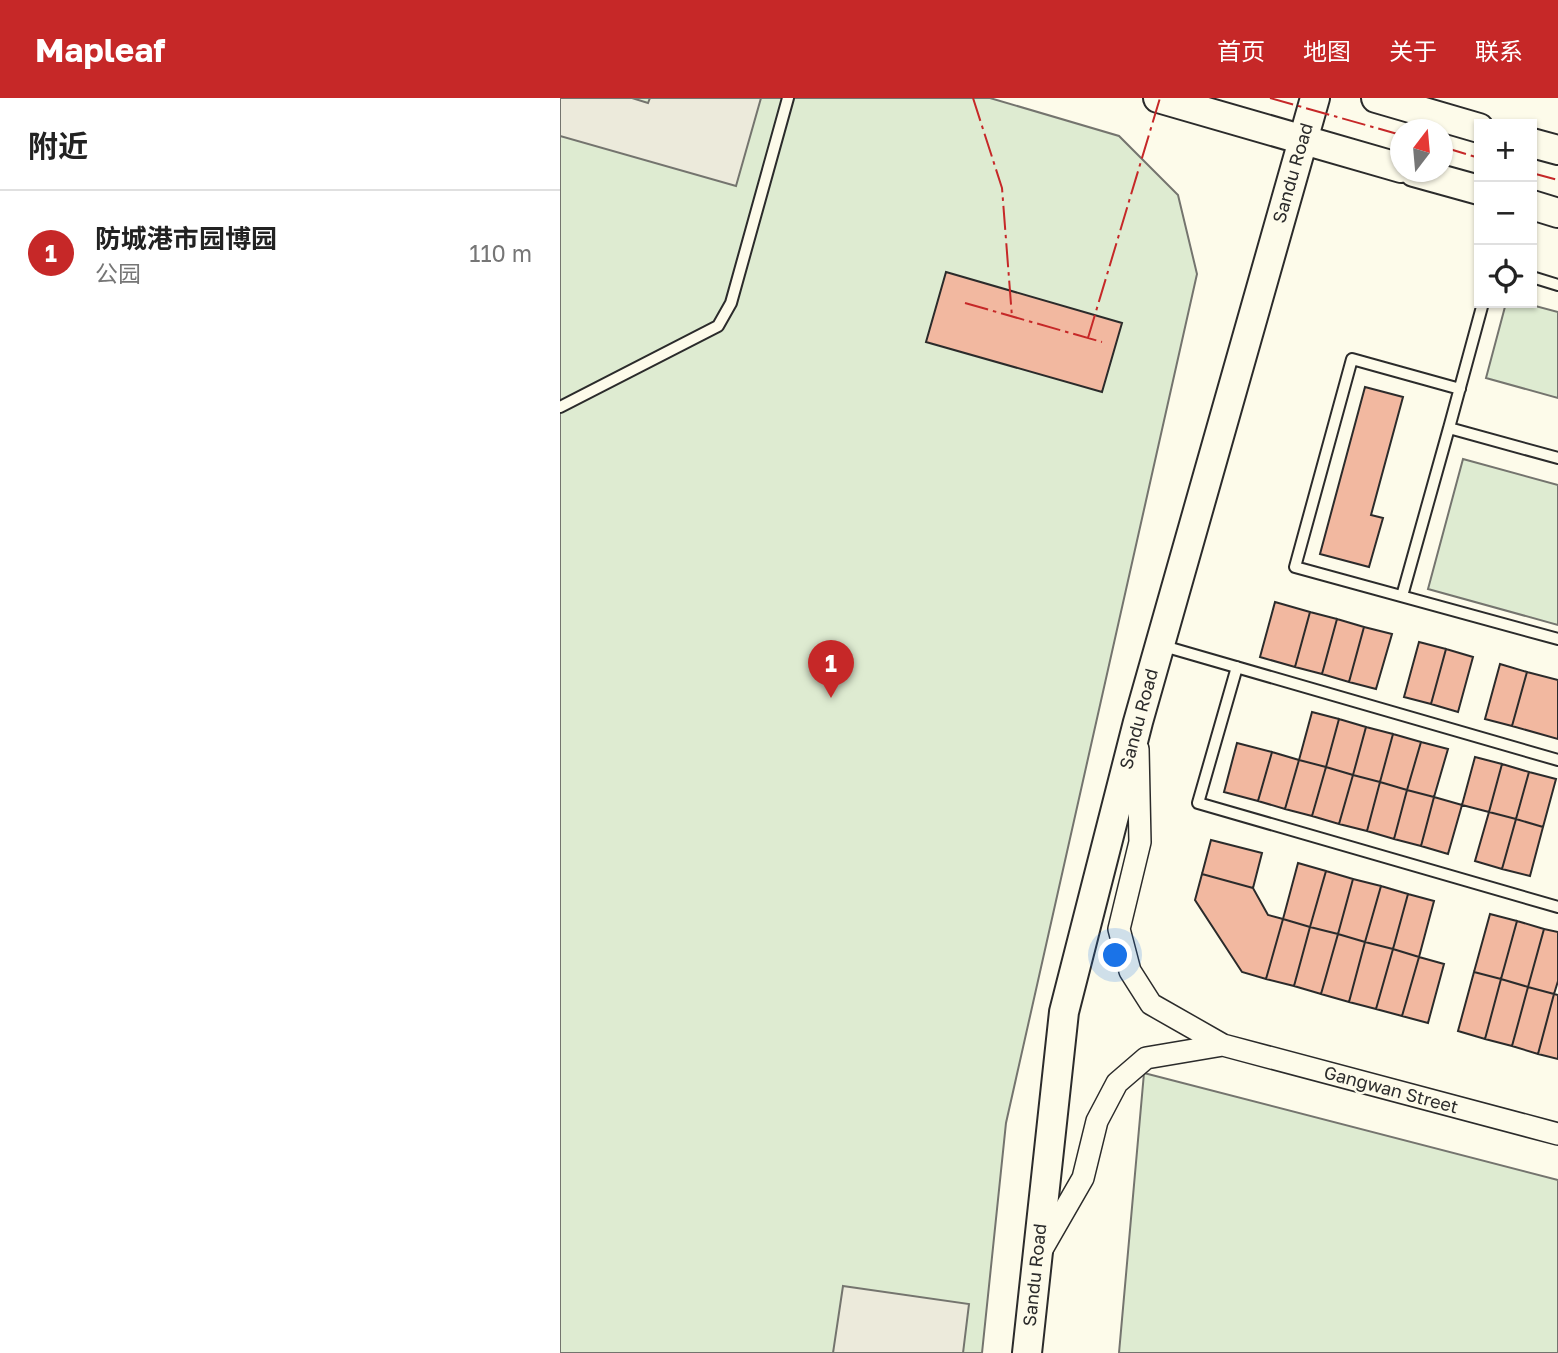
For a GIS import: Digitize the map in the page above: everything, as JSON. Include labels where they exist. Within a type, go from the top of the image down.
[{"type":"main road","points":[[1158,98],[1390,165]]},
{"type":"main road","name":"Sandu Road","points":[[1027,1353],[1064,1012],[1138,722],[1315,98]]},
{"type":"main road","points":[[1376,98],[1474,127]]},
{"type":"main road","points":[[1537,144],[1558,150]]},
{"type":"main road","points":[[1450,182],[1474,189]]},
{"type":"main road","points":[[1537,207],[1558,213]]},
{"type":"street","points":[[1138,722],[1140,842],[1119,929],[1129,971],[1151,1004],[1223,1045]]},
{"type":"street","points":[[1037,1258],[1083,1178],[1097,1121],[1117,1083],[1146,1058],[1223,1045]]},
{"type":"street","name":"Gangwan Street","points":[[1223,1045],[1558,1134]]},
{"type":"lane","points":[[560,407],[718,326],[730,303],[788,98]]},
{"type":"lane","points":[[1537,279],[1558,285]]},
{"type":"lane","points":[[1402,596],[1482,308]]},
{"type":"lane","points":[[1460,389],[1352,359],[1295,567],[1558,639]]},
{"type":"lane","points":[[1449,428],[1558,458]]},
{"type":"lane","points":[[1160,645],[1558,760]]},
{"type":"lane","points":[[1237,667],[1198,803],[1558,907]]},
{"type":"green space","points":[[560,98],[990,98],[1119,136],[1178,195],[1197,274],[1006,1123],[982,1353],[560,1353]]},
{"type":"green space","points":[[1537,306],[1558,312],[1558,398],[1486,378],[1505,308]]},
{"type":"green space","points":[[1463,459],[1558,485],[1558,625],[1428,589]]},
{"type":"green space","points":[[1144,1073],[1558,1180],[1558,1353],[1119,1353]]},
{"type":"shaded area","points":[[560,98],[632,98],[648,103],[650,98],[761,98],[736,186],[560,136]]},
{"type":"shaded area","points":[[843,1286],[969,1304],[963,1353],[833,1353]]},
{"type":"building","points":[[946,272],[1122,323],[1102,392],[926,342]]},
{"type":"building","points":[[1365,387],[1403,397],[1371,515],[1383,518],[1369,567],[1320,554]]},
{"type":"building","points":[[1275,602],[1310,612],[1295,667],[1260,657]]},
{"type":"building","points":[[1310,612],[1337,619],[1322,674],[1295,667]]},
{"type":"building","points":[[1337,619],[1364,627],[1349,682],[1322,674]]},
{"type":"building","points":[[1364,627],[1392,634],[1376,689],[1349,682]]},
{"type":"building","points":[[1419,642],[1446,649],[1431,704],[1404,697]]},
{"type":"building","points":[[1446,649],[1473,657],[1458,712],[1431,704]]},
{"type":"building","points":[[1500,664],[1527,672],[1512,726],[1485,719]]},
{"type":"building","points":[[1527,672],[1558,680],[1558,739],[1512,726]]},
{"type":"building","points":[[1312,712],[1339,719],[1326,767],[1299,760]]},
{"type":"building","points":[[1339,719],[1366,727],[1353,775],[1326,767]]},
{"type":"building","points":[[1366,727],[1393,734],[1380,782],[1353,775]]},
{"type":"building","points":[[1393,734],[1421,742],[1407,790],[1380,782]]},
{"type":"building","points":[[1421,742],[1448,749],[1434,797],[1407,790]]},
{"type":"building","points":[[1237,743],[1272,752],[1258,801],[1224,792]]},
{"type":"building","points":[[1272,752],[1299,760],[1285,809],[1258,801]]},
{"type":"building","points":[[1475,757],[1502,764],[1489,812],[1462,805]]},
{"type":"building","points":[[1299,760],[1326,767],[1312,816],[1285,809]]},
{"type":"building","points":[[1502,764],[1529,772],[1516,819],[1489,812]]},
{"type":"building","points":[[1326,767],[1353,775],[1339,824],[1312,816]]},
{"type":"building","points":[[1529,772],[1556,779],[1543,827],[1516,819]]},
{"type":"building","points":[[1353,775],[1380,782],[1367,831],[1339,824]]},
{"type":"building","points":[[1380,782],[1407,790],[1394,839],[1367,831]]},
{"type":"building","points":[[1407,790],[1434,797],[1421,846],[1394,839]]},
{"type":"building","points":[[1434,797],[1462,805],[1448,854],[1421,846]]},
{"type":"building","points":[[1489,812],[1516,819],[1502,869],[1475,861]]},
{"type":"building","points":[[1516,819],[1543,827],[1530,876],[1502,869]]},
{"type":"building","points":[[1211,840],[1262,853],[1253,888],[1202,874]]},
{"type":"building","points":[[1298,863],[1326,871],[1310,927],[1283,919]]},
{"type":"building","points":[[1326,871],[1353,879],[1338,934],[1310,927]]},
{"type":"building","points":[[1202,874],[1253,888],[1268,915],[1283,919],[1266,979],[1242,972],[1195,900]]},
{"type":"building","points":[[1353,879],[1381,886],[1365,942],[1338,934]]},
{"type":"building","points":[[1381,886],[1408,894],[1393,949],[1365,942]]},
{"type":"building","points":[[1408,894],[1434,901],[1419,957],[1393,949]]},
{"type":"building","points":[[1490,914],[1517,921],[1501,979],[1474,972]]},
{"type":"building","points":[[1283,919],[1310,927],[1294,986],[1266,979]]},
{"type":"building","points":[[1517,921],[1544,929],[1528,987],[1501,979]]},
{"type":"building","points":[[1310,927],[1338,934],[1321,994],[1294,986]]},
{"type":"building","points":[[1544,929],[1558,932],[1558,981],[1554,994],[1528,987]]},
{"type":"building","points":[[1338,934],[1365,942],[1349,1002],[1321,994]]},
{"type":"building","points":[[1365,942],[1393,949],[1376,1009],[1349,1002]]},
{"type":"building","points":[[1393,949],[1419,957],[1402,1016],[1376,1009]]},
{"type":"building","points":[[1419,957],[1444,964],[1428,1023],[1402,1016]]},
{"type":"building","points":[[1474,972],[1501,979],[1485,1039],[1458,1031]]},
{"type":"building","points":[[1501,979],[1528,987],[1512,1046],[1485,1039]]},
{"type":"building","points":[[1528,987],[1554,994],[1538,1054],[1512,1046]]},
{"type":"building","points":[[1554,994],[1558,995],[1558,1059],[1538,1054]]},
{"type":"power","points":[[973,98],[1002,188],[1012,317]]},
{"type":"power","points":[[1088,338],[1160,98]]},
{"type":"power","points":[[1270,98],[1390,132]]},
{"type":"power","points":[[1453,150],[1474,156]]},
{"type":"power","points":[[1537,174],[1558,180]]},
{"type":"power","points":[[965,303],[1102,342]]},
{"type":"place","name":"防城港市园博园","points":[[831,698]]}]
